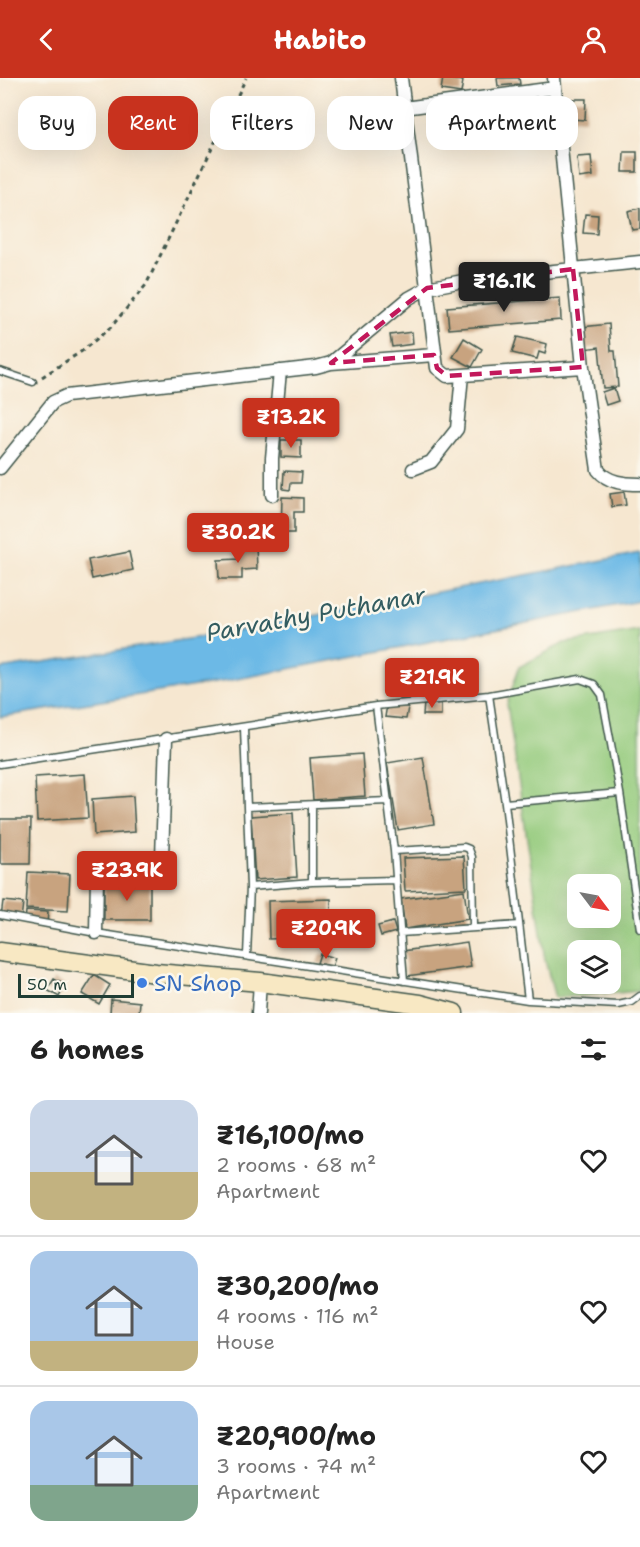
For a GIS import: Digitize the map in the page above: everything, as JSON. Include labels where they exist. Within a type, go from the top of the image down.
[{"type":"main road","points":[[0,952],[156,973],[260,982],[454,1013]]},
{"type":"street","points":[[401,78],[403,96]]},
{"type":"street","points":[[414,106],[554,83],[583,367],[598,470],[608,479],[624,484],[640,484]]},
{"type":"street","points":[[409,150],[436,368],[447,376],[583,367]]},
{"type":"street","points":[[331,363],[409,298],[427,288],[468,280],[640,262]]},
{"type":"street","points":[[0,468],[53,402],[66,396],[331,363],[434,355]]},
{"type":"street","points":[[272,495],[272,458],[280,371]]},
{"type":"street","points":[[413,469],[431,462],[457,429],[462,375]]},
{"type":"street","points":[[96,933],[99,868],[108,866],[156,867],[162,857],[166,738]]},
{"type":"street","points":[[258,1013],[260,982]]},
{"type":"lane","points":[[0,371],[33,382]]},
{"type":"lane","points":[[0,764],[376,706],[489,695],[580,679],[594,684],[602,695],[620,793],[640,929]]},
{"type":"lane","points":[[489,695],[505,803],[528,1000]]},
{"type":"lane","points":[[376,706],[394,851],[404,981]]},
{"type":"lane","points":[[244,728],[250,887],[247,955]]},
{"type":"lane","points":[[505,803],[620,793]]},
{"type":"lane","points":[[247,807],[388,801]]},
{"type":"lane","points":[[312,805],[312,882]]},
{"type":"lane","points":[[394,851],[465,847],[470,849],[473,927]]},
{"type":"lane","points":[[250,887],[312,882],[396,880]]},
{"type":"lane","points":[[0,915],[96,933],[528,1000],[618,1005],[632,1002],[640,996]]},
{"type":"lane","points":[[400,933],[519,925]]},
{"type":"path","points":[[33,382],[82,351],[111,327],[146,285],[246,78]]},
{"type":"highlighted area","points":[[573,269],[583,367],[447,376],[437,368],[434,355],[331,363],[427,288]]},
{"type":"green space","points":[[640,631],[640,991],[621,993],[621,940],[567,940],[567,994],[604,994],[555,998],[545,960],[507,704],[519,667],[564,643]]},
{"type":"water","points":[[640,553],[640,601],[227,681],[0,717],[0,669],[219,634]]},
{"type":"building","points":[[443,78],[463,81],[461,93],[441,90]]},
{"type":"building","points":[[497,78],[519,78],[520,84],[498,86]]},
{"type":"building","points":[[578,99],[586,99],[585,120],[578,120]]},
{"type":"building","points":[[624,152],[637,152],[637,172],[623,172]]},
{"type":"building","points":[[591,156],[593,176],[579,178],[577,157]]},
{"type":"building","points":[[640,208],[640,229],[632,230],[628,211]]},
{"type":"building","points":[[585,214],[598,215],[597,234],[583,233]]},
{"type":"building","points":[[560,298],[561,320],[449,329],[447,307]]},
{"type":"building","points":[[609,324],[611,351],[615,351],[618,387],[603,388],[599,347],[584,349],[582,327]]},
{"type":"building","points":[[412,332],[413,344],[392,347],[390,335]]},
{"type":"building","points":[[517,337],[547,344],[545,354],[539,352],[537,359],[512,353]]},
{"type":"building","points":[[464,338],[482,349],[472,367],[453,357]]},
{"type":"building","points":[[614,388],[618,401],[606,405],[602,392]]},
{"type":"building","points":[[281,440],[301,440],[301,458],[281,457]]},
{"type":"building","points":[[284,471],[302,472],[301,483],[291,483],[290,490],[283,489]]},
{"type":"building","points":[[624,492],[626,505],[612,507],[610,494]]},
{"type":"building","points":[[282,497],[303,498],[303,512],[294,512],[294,533],[281,533]]},
{"type":"building","points":[[238,546],[256,546],[257,569],[242,570],[242,579],[219,579],[218,560],[239,559]]},
{"type":"building","points":[[129,552],[133,570],[92,579],[88,560]]},
{"type":"building","points":[[424,703],[441,703],[441,715],[423,715]]},
{"type":"building","points":[[387,705],[408,707],[406,719],[385,717]]},
{"type":"building","points":[[362,754],[365,796],[313,800],[310,758]]},
{"type":"building","points":[[423,757],[434,824],[398,830],[387,763]]},
{"type":"building","points":[[85,774],[88,818],[37,821],[35,777]]},
{"type":"building","points":[[133,796],[135,832],[94,835],[92,799]]},
{"type":"building","points":[[293,813],[297,877],[255,880],[251,816]]},
{"type":"building","points":[[0,819],[31,819],[30,864],[0,864]]},
{"type":"building","points":[[464,856],[466,888],[405,891],[403,858]]},
{"type":"building","points":[[28,872],[70,874],[68,911],[26,909]]},
{"type":"building","points":[[104,883],[150,883],[150,920],[104,920]]},
{"type":"building","points":[[464,890],[468,919],[405,929],[401,899]]},
{"type":"building","points":[[331,899],[332,936],[269,939],[268,901]]},
{"type":"building","points":[[3,901],[23,903],[21,919],[1,917]]},
{"type":"building","points":[[26,911],[48,912],[47,924],[25,922]]},
{"type":"building","points":[[393,922],[396,932],[381,936],[378,926]]},
{"type":"building","points":[[467,942],[471,967],[407,976],[403,951]]},
{"type":"building","points":[[320,954],[335,958],[332,967],[317,963]]},
{"type":"building","points":[[94,975],[110,985],[99,1004],[82,994]]},
{"type":"building","points":[[54,979],[65,985],[59,997],[47,990]]},
{"type":"building","points":[[111,999],[140,1002],[139,1013],[110,1013]]},
{"type":"place","name":"SN Shop","points":[[142,983]]},
{"type":"water label","name":"Parvathy Puthanar","points":[[316,614]]}]
